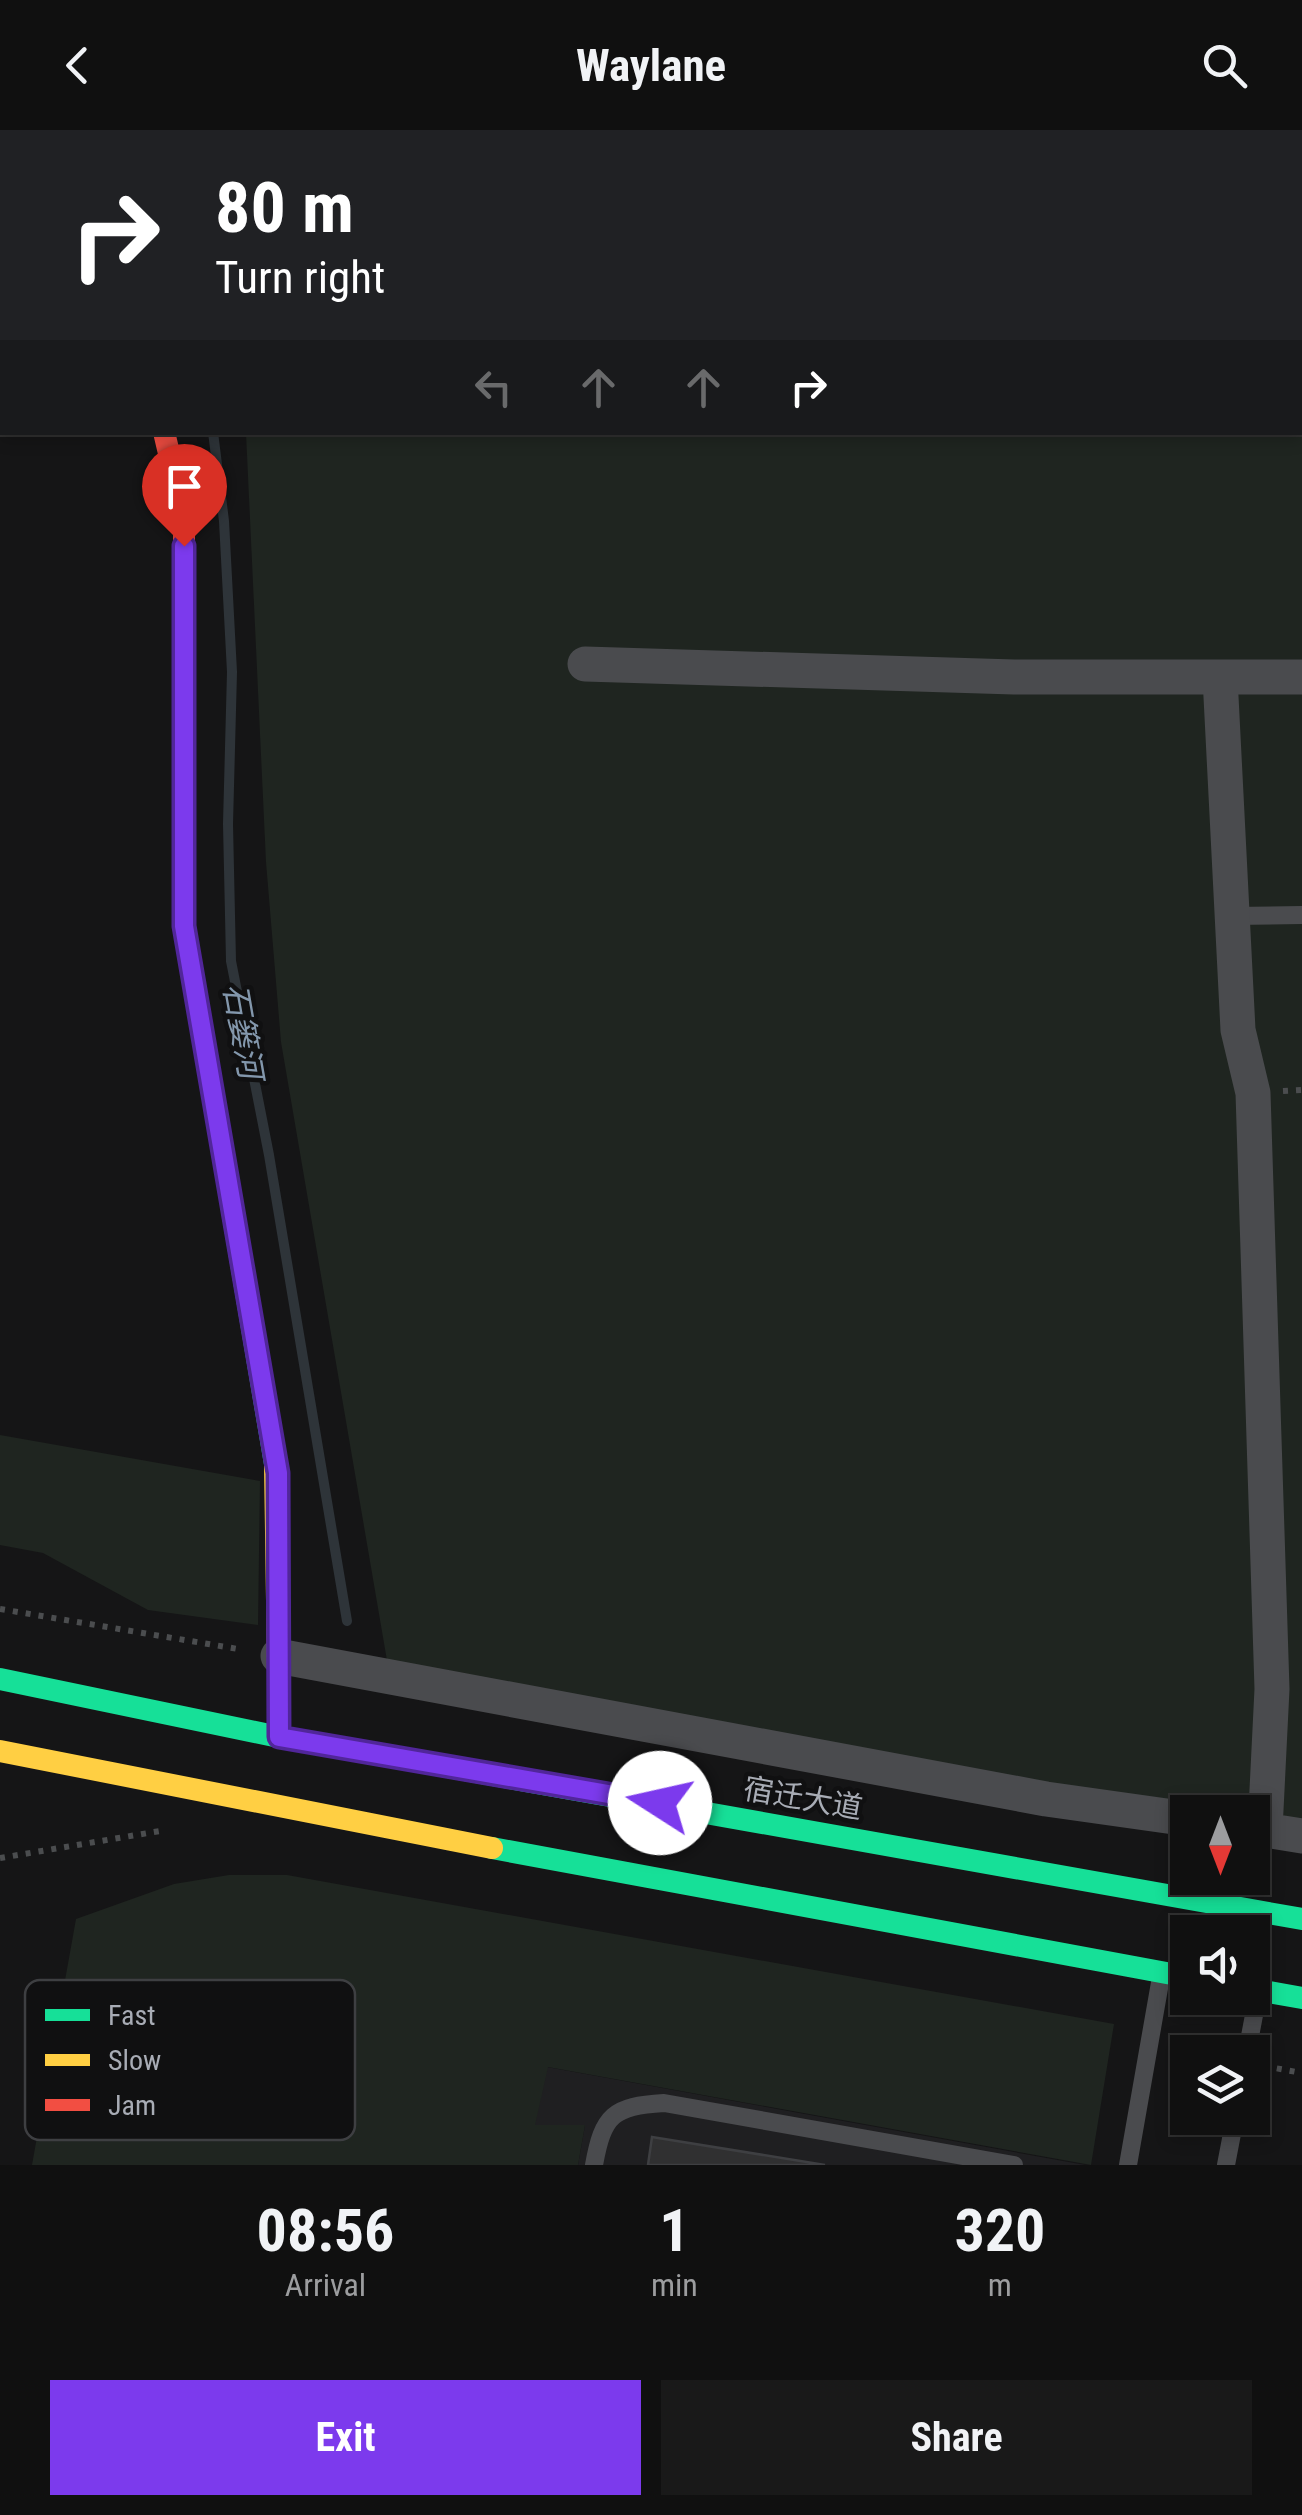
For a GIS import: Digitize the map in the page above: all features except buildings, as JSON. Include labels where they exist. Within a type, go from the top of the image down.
[{"type":"main road","points":[[165,435],[184,517],[184,926],[278,1473],[279,1737]]},
{"type":"main road","name":"宿迁大道","points":[[0,1679],[279,1737],[1302,1919]]},
{"type":"main road","points":[[0,1751],[419,1835],[1170,1974]]},
{"type":"main road","points":[[1270,1993],[1302,1998]]},
{"type":"street","points":[[585,664],[1014,677],[1302,677]]},
{"type":"street","points":[[1220,677],[1238,1030],[1254,1112],[1272,1689],[1262,1795]]},
{"type":"street","points":[[278,1656],[1046,1799],[1170,1816]]},
{"type":"street","points":[[1270,1831],[1302,1836]]},
{"type":"lane","points":[[1232,916],[1302,915]]},
{"type":"lane","points":[[1128,2165],[1162,1972]]},
{"type":"lane","points":[[594,2165],[600,2133],[613,2114],[635,2104],[664,2103],[1014,2165]]},
{"type":"lane","points":[[1226,2165],[1232,2135]]},
{"type":"path","points":[[0,1609],[278,1656]]},
{"type":"path","points":[[0,1858],[175,1828]]},
{"type":"path","points":[[1270,2067],[1302,2072]]},
{"type":"shaded area","points":[[246,435],[1302,435],[1302,1823],[1270,1818],[1270,1795],[1170,1795],[1170,1802],[390,1678],[281,1042],[266,862]]},
{"type":"shaded area","points":[[0,1435],[260,1481],[258,1625],[148,1610],[43,1553],[0,1545]]},
{"type":"shaded area","points":[[229,1875],[287,1875],[1114,2024],[1091,2165],[548,2067],[535,2125],[585,2125],[578,2165],[32,2165],[36,2140],[355,2140],[355,1980],[65,1980],[76,1919],[174,1884]]},
{"type":"shaded area","points":[[547,2067],[1085,2165],[578,2165],[585,2125],[534,2125]]},
{"type":"waterway","name":"石篓河","points":[[213,435],[224,521],[232,672],[228,824],[231,961],[269,1155],[347,1621]]},
{"type":"traffic: fast","points":[[184,760],[184,926],[275,1464]]},
{"type":"traffic: fast","points":[[0,1679],[279,1737],[1302,1919]]},
{"type":"traffic: fast","points":[[492,1848],[1170,1974]]},
{"type":"traffic: fast","points":[[1270,1992],[1302,1998]]},
{"type":"traffic: slow","points":[[275,1464],[279,1737]]},
{"type":"traffic: slow","points":[[0,1751],[492,1848]]},
{"type":"traffic: jam","points":[[165,435],[184,517],[184,760]]},
{"type":"route","points":[[184,546],[184,926],[278,1473],[279,1737],[660,1803]]}]
